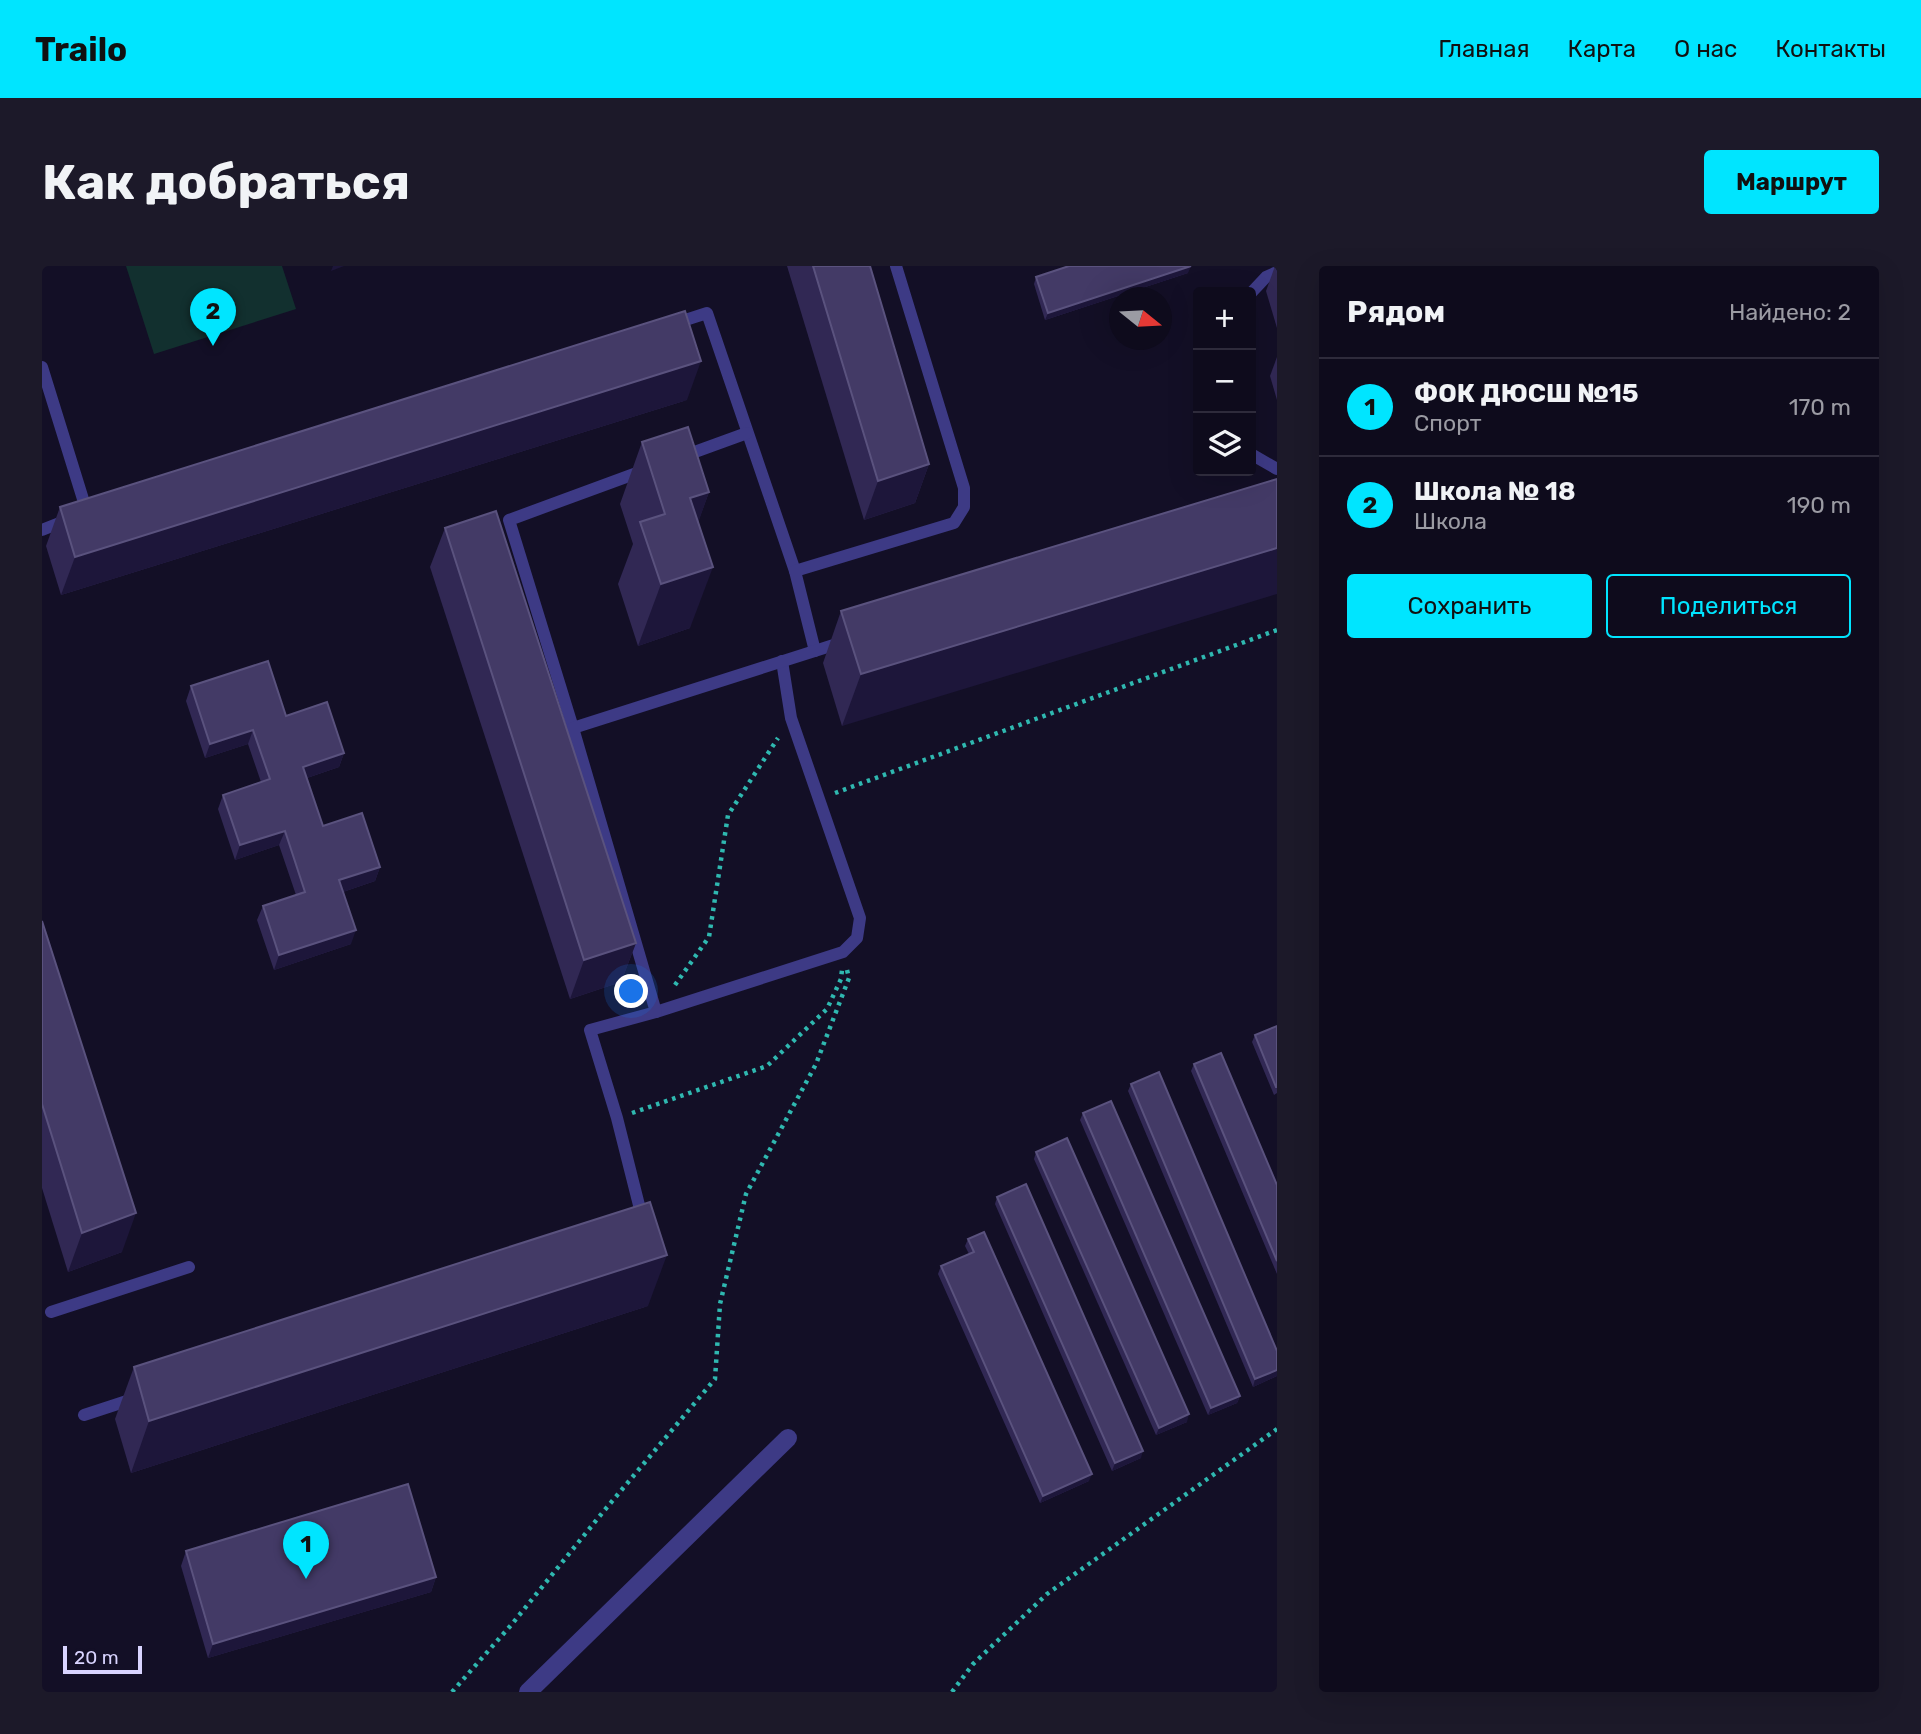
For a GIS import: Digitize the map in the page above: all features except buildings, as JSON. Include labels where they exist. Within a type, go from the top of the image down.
[{"type":"street","points":[[528,1692],[788,1438]]},
{"type":"lane","points":[[795,571],[954,523],[964,508],[964,488],[896,266]]},
{"type":"lane","points":[[1256,287],[1265,277],[1277,272]]},
{"type":"lane","points":[[655,330],[708,313],[795,571],[815,651]]},
{"type":"lane","points":[[42,367],[87,512]]},
{"type":"lane","points":[[656,1012],[509,520],[747,433]]},
{"type":"lane","points":[[1256,457],[1277,469]]},
{"type":"lane","points":[[42,530],[100,508]]},
{"type":"lane","points":[[573,728],[855,638]]},
{"type":"lane","points":[[632,1236],[645,1231],[617,1118],[590,1030],[656,1012],[843,952],[857,938],[860,918],[791,718],[782,661]]},
{"type":"lane","points":[[51,1312],[189,1267]]},
{"type":"lane","points":[[84,1415],[149,1393]]},
{"type":"path","points":[[818,799],[1277,630]]},
{"type":"path","points":[[656,1012],[709,937],[728,815],[791,718]]},
{"type":"path","points":[[617,1118],[767,1066],[827,1009],[841,979],[843,952]]},
{"type":"path","points":[[452,1692],[512,1624],[715,1379],[720,1304],[746,1194],[816,1064],[849,978],[843,952]]},
{"type":"path","points":[[952,1692],[973,1664],[1047,1594],[1277,1429]]},
{"type":"green space","points":[[126,266],[282,266],[296,309],[154,354]]},
{"type":"place","name":"Школа № 18","points":[[213,346]]},
{"type":"place","name":"ФОК ДЮСШ №15","points":[[306,1579]]}]
